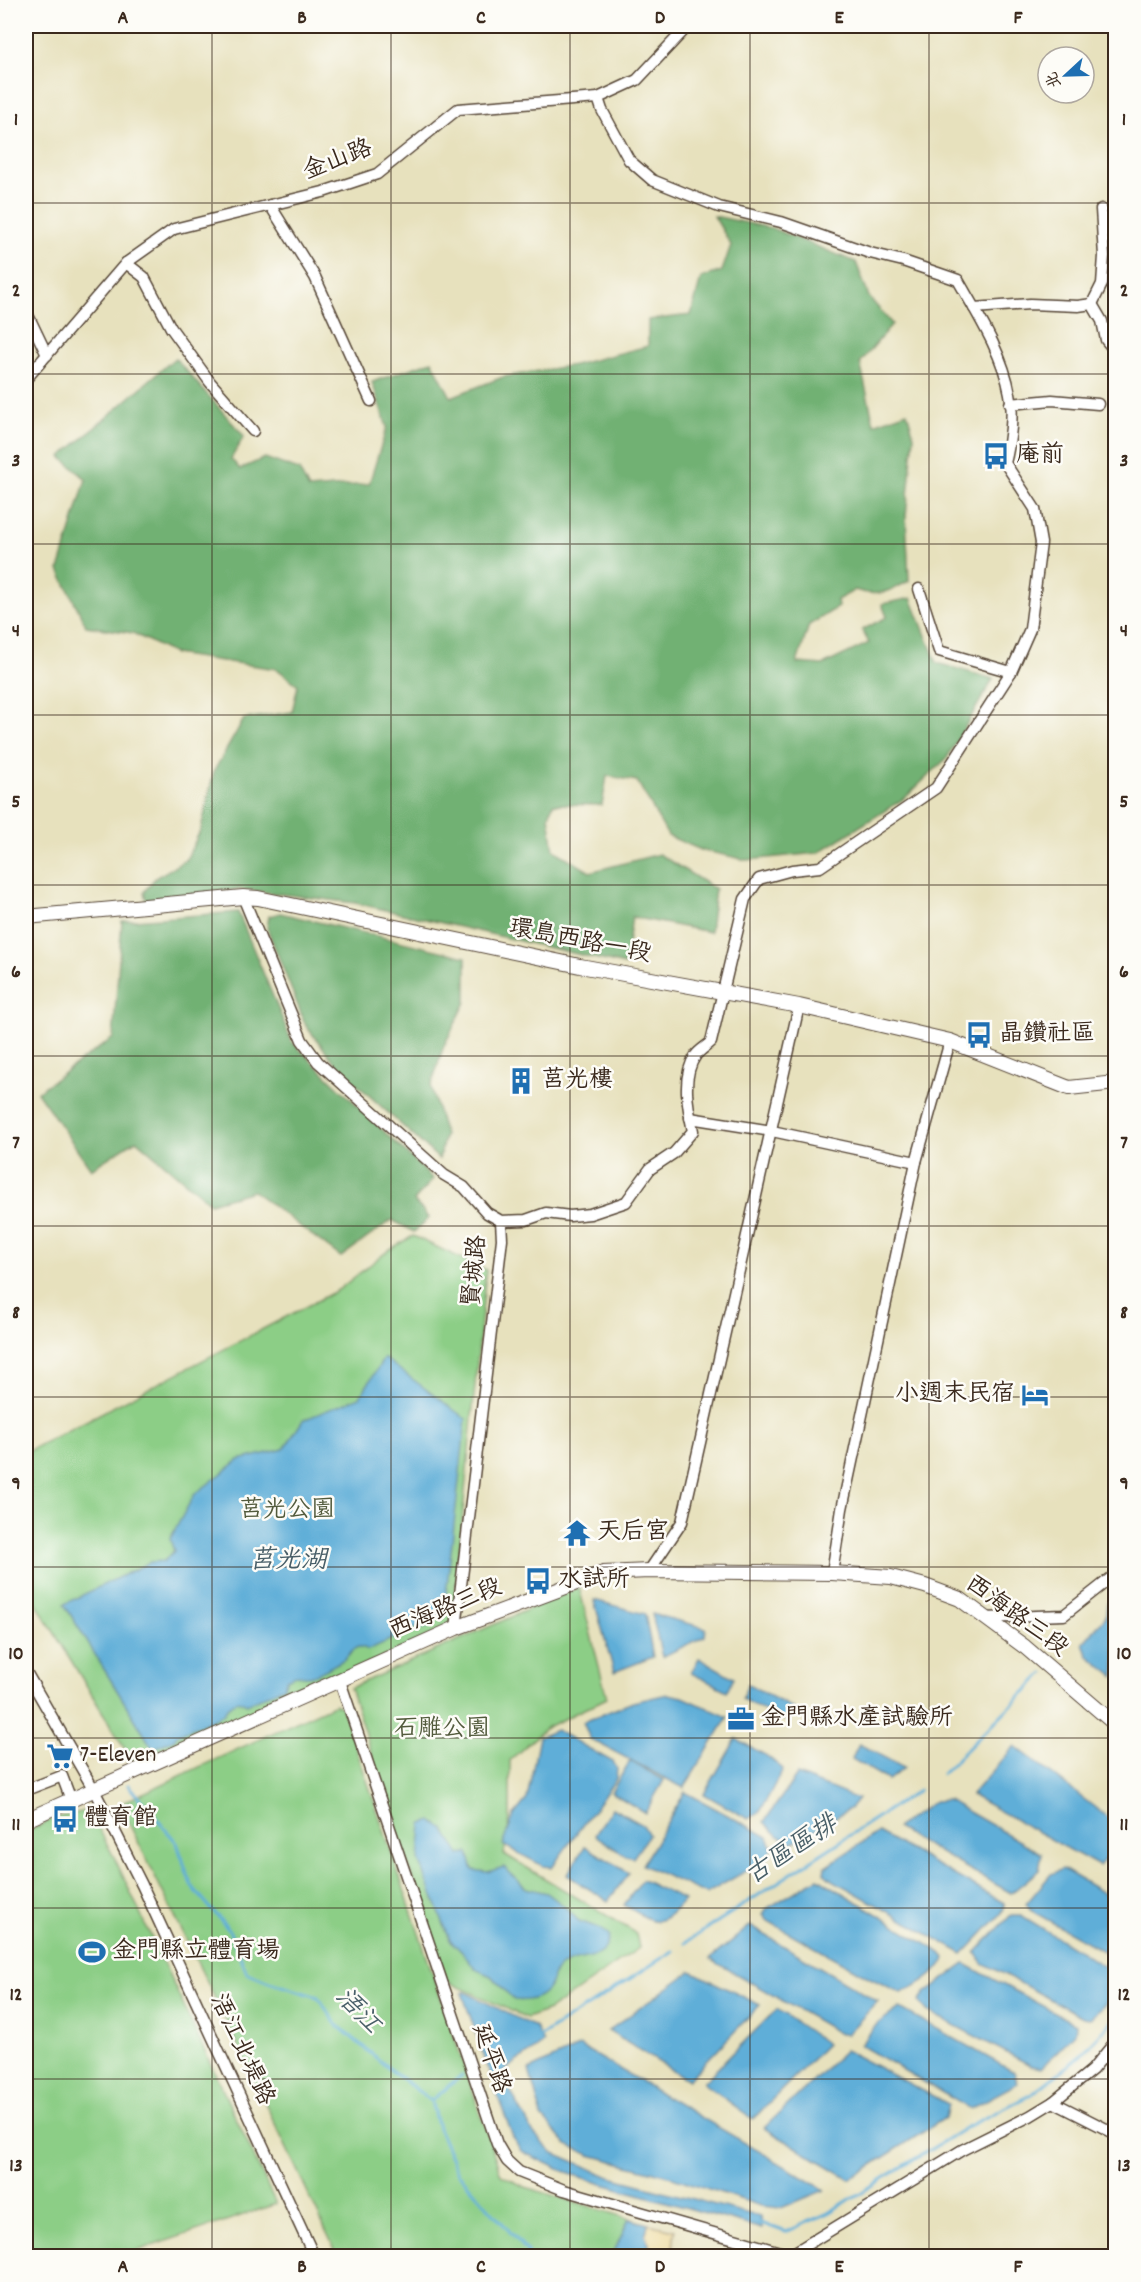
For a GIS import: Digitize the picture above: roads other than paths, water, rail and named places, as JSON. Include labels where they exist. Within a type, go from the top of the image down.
[{"type":"main road","name":"環島西路一段","points":[[26,917],[243,897],[580,966],[799,1006],[950,1041],[1069,1088],[1116,1083]]},
{"type":"main road","name":"西海路三段","points":[[26,1820],[456,1628],[579,1580],[603,1573],[649,1571],[832,1573],[891,1577],[925,1586],[960,1599],[1025,1647],[1116,1725]]},
{"type":"street","name":"金山路","points":[[26,379],[126,263],[174,229],[323,192],[377,174],[458,109],[598,98],[637,80],[688,26]]},
{"type":"street","name":"賢城路","points":[[456,1628],[502,1239],[501,1221],[526,1220],[546,1213],[570,1216],[590,1214],[626,1202],[650,1169],[674,1153],[693,1131],[687,1104],[689,1076],[696,1055],[711,1042],[745,898],[759,879],[792,870],[820,867],[936,788],[1011,672],[1030,629],[1041,543],[1035,509],[1005,463],[1010,447],[1011,394],[998,355],[958,280],[781,222],[719,207],[652,180],[629,160],[598,98]]},
{"type":"street","points":[[270,205],[315,277],[371,401]]},
{"type":"street","points":[[1092,304],[1102,284],[1104,256],[1101,209]]},
{"type":"street","points":[[126,263],[144,277],[171,328],[210,382],[254,431]]},
{"type":"street","points":[[974,308],[1030,304],[1078,306],[1092,304]]},
{"type":"street","points":[[1092,304],[1102,321],[1106,340],[1116,352]]},
{"type":"street","points":[[26,311],[47,355]]},
{"type":"street","points":[[1010,404],[1052,400],[1098,404]]},
{"type":"street","points":[[919,589],[939,651],[1011,672]]},
{"type":"street","points":[[243,897],[302,1040],[318,1062],[444,1175],[464,1187],[487,1213],[501,1221]]},
{"type":"street","points":[[649,1571],[682,1522],[799,1006]]},
{"type":"street","points":[[832,1573],[842,1509],[916,1162],[950,1041]]},
{"type":"street","points":[[690,1118],[771,1131],[916,1162]]},
{"type":"street","points":[[986,1618],[1064,1615],[1116,1574]]},
{"type":"street","name":"浯江北堤路","points":[[26,1672],[29,1686],[94,1790],[142,1885],[314,2256]]},
{"type":"street","name":"延平路","points":[[340,1681],[497,2144],[507,2161],[519,2172],[564,2190],[792,2256]]},
{"type":"street","points":[[26,1790],[62,1776],[71,1800]]},
{"type":"street","points":[[792,2256],[962,2150],[1053,2102],[1092,2070],[1116,2041]]},
{"type":"street","points":[[1053,2102],[1116,2134]]},
{"type":"water","name":"莒光湖","points":[[384,1358],[466,1419],[445,1604],[441,1614],[427,1627],[416,1628],[368,1650],[363,1647],[356,1648],[344,1659],[318,1674],[294,1676],[287,1679],[284,1687],[247,1704],[233,1703],[224,1714],[177,1735],[175,1739],[153,1749],[64,1604],[150,1562],[164,1561],[174,1551],[170,1539],[194,1495],[239,1460],[284,1449],[303,1420],[360,1397]]},
{"type":"water","points":[[1115,1587],[1115,1677],[1088,1656],[1083,1643],[1106,1616],[1107,1604]]},
{"type":"water","points":[[594,1600],[645,1614],[653,1657],[614,1672]]},
{"type":"water","points":[[652,1614],[706,1628],[705,1636],[662,1657]]},
{"type":"water","points":[[699,1658],[734,1678],[727,1691],[691,1673]]},
{"type":"water","points":[[748,1684],[794,1709],[786,1721],[742,1699]]},
{"type":"water","points":[[668,1694],[683,1697],[728,1717],[684,1788],[590,1739],[583,1722],[633,1702]]},
{"type":"water","points":[[556,1730],[613,1762],[617,1768],[616,1779],[552,1867],[543,1866],[503,1845],[514,1815],[527,1799],[539,1737]]},
{"type":"water","points":[[736,1739],[767,1756],[783,1769],[760,1812],[748,1819],[704,1794]]},
{"type":"water","points":[[859,1744],[904,1768],[888,1780],[852,1759]]},
{"type":"water","points":[[1015,1746],[1115,1823],[1115,1847],[1099,1866],[971,1795]]},
{"type":"water","points":[[630,1761],[664,1780],[645,1813],[611,1792]]},
{"type":"water","points":[[797,1775],[858,1799],[851,1808],[792,1843],[780,1837],[764,1822]]},
{"type":"water","points":[[685,1792],[768,1837],[772,1848],[767,1859],[706,1894],[642,1865]]},
{"type":"water","points":[[948,1800],[1042,1854],[1039,1870],[1011,1893],[896,1828],[935,1801]]},
{"type":"water","points":[[612,1808],[643,1825],[649,1835],[633,1858],[626,1856],[595,1835]]},
{"type":"water","points":[[432,1821],[444,1829],[460,1855],[468,1853],[473,1870],[487,1872],[504,1867],[526,1888],[547,1893],[579,1921],[599,1928],[609,1936],[607,1945],[596,1955],[573,1960],[558,1968],[549,1987],[537,1998],[514,2000],[491,1976],[475,1969],[450,1940],[419,1860],[422,1824]]},
{"type":"water","points":[[878,1832],[1004,1903],[1001,1914],[963,1954],[829,1878],[824,1873],[825,1867]]},
{"type":"water","points":[[585,1846],[629,1873],[608,1901],[567,1875]]},
{"type":"water","points":[[1063,1869],[1115,1900],[1115,1958],[1030,1910],[1026,1904],[1051,1874]]},
{"type":"water","points":[[818,1878],[941,1953],[945,1958],[942,1964],[926,1979],[901,1993],[768,1921],[763,1915],[766,1909]]},
{"type":"water","points":[[642,1880],[684,1900],[676,1910],[662,1920],[656,1921],[643,1916],[624,1905]]},
{"type":"water","points":[[1011,1915],[1021,1915],[1115,1973],[1112,1993],[1105,2004],[1090,2018],[1083,2017],[983,1963],[975,1953]]},
{"type":"water","points":[[750,1926],[878,2001],[847,2034],[840,2034],[710,1959]]},
{"type":"water","points":[[965,1964],[1076,2024],[1075,2033],[1041,2068],[1032,2066],[927,2011],[919,2001],[925,1993]]},
{"type":"water","points":[[691,1971],[760,2005],[688,2080],[608,2031]]},
{"type":"water","points":[[465,1992],[535,2027],[544,2043],[492,2079],[462,1993]]},
{"type":"water","points":[[900,2008],[1014,2072],[1018,2083],[970,2109],[860,2045],[877,2024]]},
{"type":"water","points":[[777,2009],[827,2044],[753,2119],[703,2083]]},
{"type":"water","points":[[580,2046],[825,2190],[781,2208],[761,2206],[669,2176],[590,2155],[567,2145],[542,2117],[529,2070]]},
{"type":"water","points":[[845,2050],[948,2104],[945,2118],[850,2179],[764,2128]]},
{"type":"water","points":[[506,2083],[534,2134],[552,2152],[610,2177],[761,2217],[762,2229],[599,2183],[558,2169],[521,2151],[513,2137],[495,2089]]},
{"type":"water","points":[[629,2219],[648,2224],[645,2236],[649,2244],[648,2256],[609,2256],[613,2254]]},
{"type":"waterway","name":"古區區排","points":[[942,1774],[1044,1673]]},
{"type":"waterway","name":"浯江","points":[[128,1785],[177,1843],[191,1885],[229,1930],[247,1973],[318,1997],[336,2024],[431,2101],[438,2128],[458,2173],[527,2251],[528,2256]]},
{"type":"waterway","name":"古區區排","points":[[685,1943],[919,1790]]},
{"type":"waterway","name":"古區區排","points":[[538,2038],[673,1951]]},
{"type":"waterway","points":[[761,2223],[786,2232],[828,2213],[965,2128],[1032,2094],[1078,2058],[1116,2017]]},
{"type":"waterway","name":"古區區排","points":[[431,2101],[462,2075]]},
{"type":"place","name":"庵前","points":[[996,456]]},
{"type":"place","name":"晶鑽社區","points":[[979,1035]]},
{"type":"place","name":"莒光樓","points":[[521,1081]]},
{"type":"place","name":"小週末民宿","points":[[1035,1395]]},
{"type":"place","name":"天后宮","points":[[577,1533]]},
{"type":"place","name":"水試所","points":[[538,1581]]},
{"type":"place","name":"金門縣水產試驗所","points":[[741,1719]]},
{"type":"place","name":"7-Eleven","points":[[60,1756]]},
{"type":"place","name":"體育館","points":[[65,1819]]},
{"type":"place","name":"金門縣立體育場","points":[[92,1952]]},
{"type":"park label","name":"莒光公園","points":[[287,1511]]},
{"type":"park label","name":"石雕公園","points":[[442,1730]]}]
